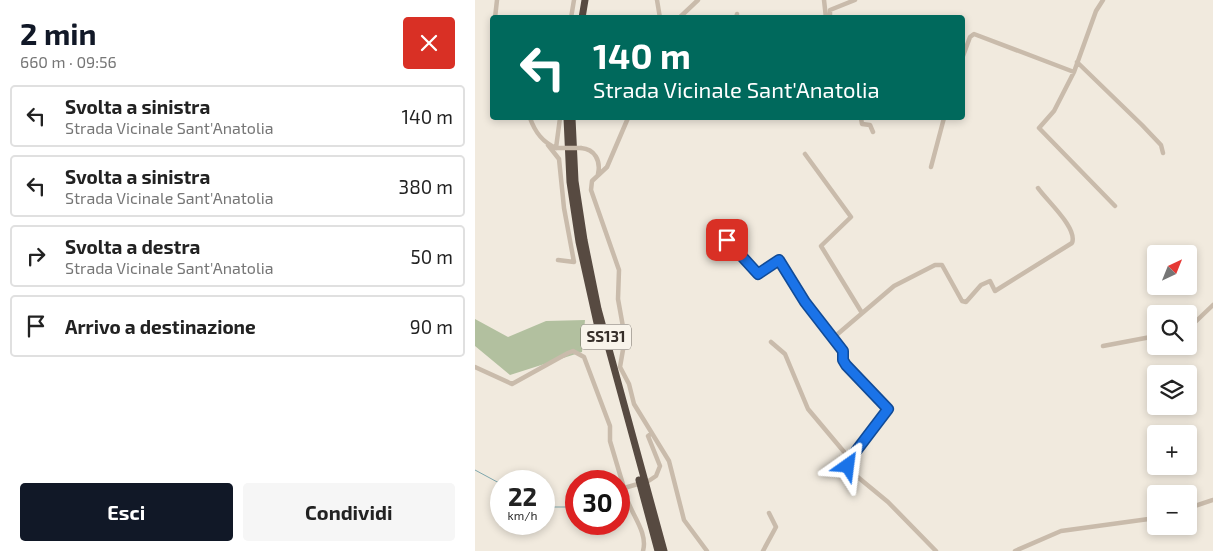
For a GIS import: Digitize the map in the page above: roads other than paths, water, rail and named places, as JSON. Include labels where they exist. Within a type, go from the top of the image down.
[{"type":"highway","points":[[578,15],[580,0]]},
{"type":"highway","points":[[582,15],[585,0]]},
{"type":"highway","name":"SS131","points":[[567,120],[570,182],[579,242],[594,311],[658,551]]},
{"type":"highway","name":"SS131","points":[[572,120],[575,181],[589,266],[601,318],[664,551]]},
{"type":"street","points":[[495,15],[497,0]]},
{"type":"street","points":[[572,15],[574,0]]},
{"type":"street","points":[[657,0],[660,15]]},
{"type":"street","points":[[682,15],[698,0]]},
{"type":"street","points":[[824,0],[827,15]]},
{"type":"street","points":[[829,15],[831,10],[855,0]]},
{"type":"street","points":[[1103,0],[1096,11],[1074,72],[1054,111],[1039,128],[1115,206]]},
{"type":"street","points":[[965,51],[970,37],[974,34],[1074,72]]},
{"type":"street","points":[[1077,62],[1145,127],[1161,146],[1163,153]]},
{"type":"street","points":[[531,120],[538,136],[559,159],[564,208],[574,262],[558,260]]},
{"type":"street","points":[[556,148],[560,120]]},
{"type":"street","points":[[627,120],[607,167],[592,181],[591,190],[619,270],[618,299],[625,338],[621,367],[629,384],[634,404],[673,471],[684,520],[707,551]]},
{"type":"street","points":[[861,120],[862,124],[870,125],[873,132]]},
{"type":"street","points":[[931,167],[944,120]]},
{"type":"street","points":[[548,145],[556,148],[581,148],[592,152],[598,158],[600,166],[598,174]]},
{"type":"street","points":[[805,154],[851,217],[821,246],[862,313]]},
{"type":"street","points":[[833,338],[894,286],[935,265],[941,266],[966,302],[981,285],[990,281],[995,291],[1073,243],[1073,234],[1066,222],[1038,188]]},
{"type":"street","points":[[713,226],[758,274],[779,260],[805,302],[843,351],[843,360],[846,365],[888,409],[850,459],[848,469],[888,502],[936,551]]},
{"type":"street","points":[[1197,320],[1213,305]]},
{"type":"street","points":[[1103,346],[1147,338]]},
{"type":"street","points":[[771,342],[785,354],[808,409],[850,459]]},
{"type":"street","points":[[475,367],[512,384],[573,351],[584,357],[610,426],[610,441],[619,470]]},
{"type":"street","points":[[647,482],[656,476],[660,466],[648,436],[652,433]]},
{"type":"street","points":[[630,486],[638,484]]},
{"type":"street","points":[[1197,505],[1213,500]]},
{"type":"street","points":[[630,508],[645,542],[643,551]]},
{"type":"street","points":[[763,551],[776,527],[769,513]]},
{"type":"street","points":[[1015,551],[1061,531],[1147,519]]},
{"type":"waterway","points":[[475,470],[490,478]]},
{"type":"waterway","points":[[555,507],[565,507]]}]
